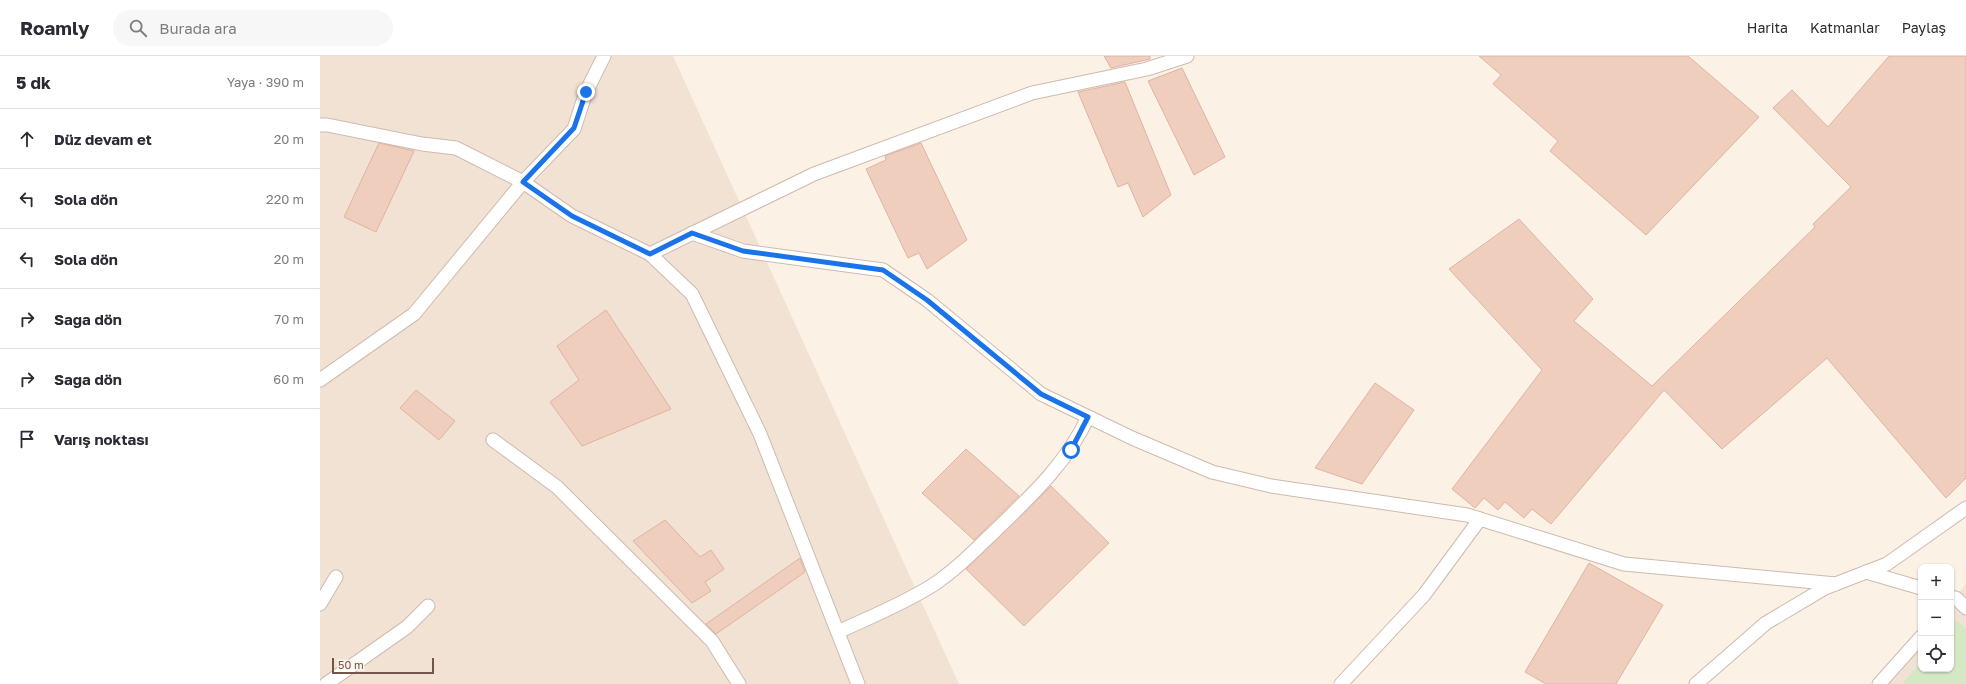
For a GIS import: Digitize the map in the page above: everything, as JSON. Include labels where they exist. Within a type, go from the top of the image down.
[{"type":"street","points":[[320,380],[414,314],[523,182],[574,128],[586,92],[604,56]]},
{"type":"street","points":[[650,254],[814,174],[1032,93],[1147,69],[1187,56]]},
{"type":"street","points":[[320,126],[327,125],[422,144],[456,148],[523,182],[572,216],[650,254],[692,294],[760,434],[858,684]]},
{"type":"street","points":[[692,233],[743,251],[883,270],[927,300],[1041,394],[1088,417],[1212,472],[1271,486],[1467,515],[1624,564],[1836,584]]},
{"type":"street","points":[[838,632],[915,596],[959,565],[1033,493],[1061,463],[1080,434],[1088,417]]},
{"type":"street","points":[[493,440],[563,492],[712,641],[739,684]]},
{"type":"street","points":[[1696,684],[1766,623],[1825,588],[1887,564],[1966,508]]},
{"type":"street","points":[[1341,684],[1424,595],[1480,519]]},
{"type":"street","points":[[1866,572],[1918,587]]},
{"type":"street","points":[[320,604],[336,577]]},
{"type":"street","points":[[1954,601],[1966,608]]},
{"type":"street","points":[[326,684],[408,627],[428,606]]},
{"type":"street","points":[[1879,684],[1918,640]]},
{"type":"shaded area","points":[[320,56],[673,56],[959,684],[320,684]]},
{"type":"shaded area","points":[[1966,584],[1966,684],[1885,684],[1918,644],[1918,672],[1954,672],[1954,599]]},
{"type":"green space","points":[[1957,620],[1966,629],[1966,684],[1902,684],[1918,665],[1918,672],[1954,672],[1954,624]]},
{"type":"building","points":[[1104,56],[1150,56],[1150,59],[1111,68]]},
{"type":"building","points":[[1479,56],[1688,56],[1759,117],[1646,235],[1550,151],[1558,141],[1493,84],[1501,75]]},
{"type":"building","points":[[1889,56],[1966,56],[1966,478],[1946,498],[1827,358],[1722,449],[1664,390],[1551,524],[1532,509],[1524,518],[1505,502],[1498,510],[1484,498],[1475,508],[1452,489],[1542,370],[1449,269],[1519,219],[1593,299],[1574,321],[1652,386],[1815,227],[1813,224],[1851,187],[1773,108],[1792,90],[1828,127]]},
{"type":"building","points":[[1182,68],[1225,157],[1194,175],[1148,81]]},
{"type":"building","points":[[1125,82],[1171,195],[1143,217],[1128,183],[1118,187],[1078,92]]},
{"type":"building","points":[[379,143],[414,151],[376,232],[344,217]]},
{"type":"building","points":[[921,143],[967,240],[927,269],[919,253],[908,258],[866,169],[886,160],[885,156]]},
{"type":"building","points":[[606,310],[671,409],[582,446],[550,402],[579,380],[557,346]]},
{"type":"building","points":[[1375,383],[1414,410],[1362,484],[1315,468]]},
{"type":"building","points":[[416,390],[455,421],[439,440],[400,408]]},
{"type":"building","points":[[966,449],[1019,496],[974,540],[922,493]]},
{"type":"building","points":[[1051,486],[1109,543],[1024,626],[966,569]]},
{"type":"building","points":[[665,520],[700,557],[711,550],[724,569],[705,582],[711,591],[692,603],[633,541]]},
{"type":"building","points":[[800,558],[805,572],[716,634],[706,624]]},
{"type":"building","points":[[1589,563],[1663,605],[1616,684],[1546,684],[1525,672]]},
{"type":"route","points":[[586,92],[574,128],[523,182],[572,216],[650,254],[692,233],[743,251],[883,270],[927,300],[1041,394],[1088,417],[1071,450]]}]
